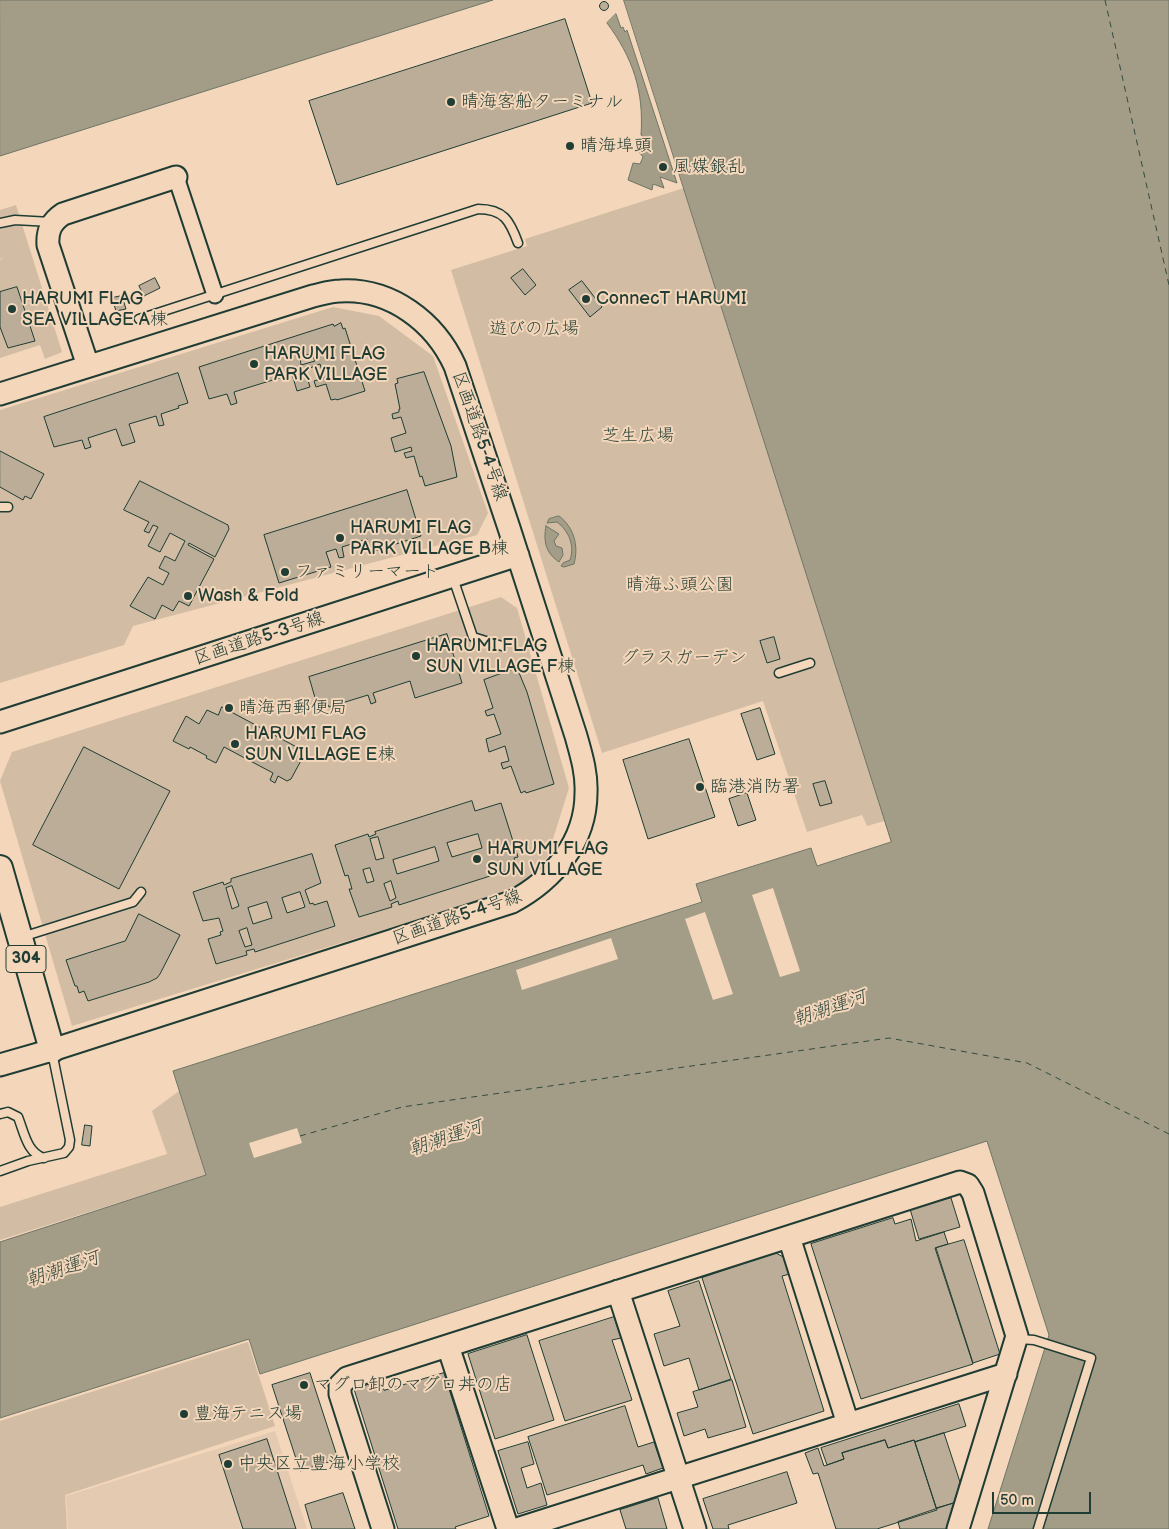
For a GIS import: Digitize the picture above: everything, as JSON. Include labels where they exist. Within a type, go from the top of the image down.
[{"type":"main road","name":"304","points":[[0,868],[52,1050]]},
{"type":"street","points":[[88,366],[48,245],[49,229],[63,214],[176,177],[215,295]]},
{"type":"street","name":"区画道路5-4号線","points":[[0,394],[322,294],[340,291],[362,292],[399,304],[414,313],[439,338],[450,355],[576,736],[585,774],[586,793],[580,827],[574,841],[557,868],[528,893],[506,905],[0,1065]]},
{"type":"street","name":"区画道路5-3号線","points":[[0,722],[518,556]]},
{"type":"street","points":[[383,1529],[340,1394],[340,1385],[347,1378],[960,1182],[971,1188],[973,1193],[1017,1333],[1017,1339],[958,1529]]},
{"type":"street","points":[[788,1237],[848,1424]]},
{"type":"street","points":[[618,1291],[695,1529]]},
{"type":"street","points":[[448,1346],[508,1529]]},
{"type":"street","points":[[517,1529],[1006,1374]]},
{"type":"lane","points":[[139,319],[478,210],[491,209],[503,216],[512,226],[518,243]]},
{"type":"lane","points":[[0,223],[15,220],[53,223]]},
{"type":"lane","points":[[453,576],[473,637],[502,646]]},
{"type":"lane","points":[[779,673],[810,663]]},
{"type":"lane","points":[[20,938],[133,902],[141,892]]},
{"type":"lane","points":[[0,1170],[28,1161],[64,1153],[69,1147],[70,1140],[52,1050]]},
{"type":"lane","points":[[0,1114],[8,1112],[18,1118],[32,1152],[46,1158]]},
{"type":"lane","points":[[28,1161],[32,1152]]},
{"type":"lane","points":[[1017,1339],[1034,1340],[1091,1358],[1038,1529]]},
{"type":"shaded area","name":"中央区立豊海小学校","points":[[275,1431],[307,1529],[68,1529],[66,1496]]},
{"type":"green space","name":"晴海ふ頭公園","points":[[684,188],[884,821],[867,826],[862,815],[807,832],[763,701],[602,753],[451,270],[527,246],[525,239]]},
{"type":"green space","points":[[16,205],[62,352],[45,359],[40,345],[0,358],[0,260],[4,258],[0,259],[0,210]]},
{"type":"green space","points":[[333,307],[379,316],[433,356],[488,513],[477,535],[133,626],[124,645],[0,683],[0,410]]},
{"type":"green space","points":[[501,597],[517,608],[569,788],[547,858],[516,889],[72,1026],[0,781],[12,752]]},
{"type":"green space","points":[[179,1091],[206,1175],[0,1240],[0,1207],[167,1154],[152,1111]]},
{"type":"green space","points":[[248,1342],[275,1426],[65,1495],[67,1529],[0,1529],[0,1421]]},
{"type":"water","points":[[0,0],[493,0],[0,156]]},
{"type":"water","name":"朝潮運河","points":[[624,0],[1169,0],[1169,1529],[988,1529],[1049,1335],[987,1141],[260,1374],[249,1339],[0,1418],[0,1242],[206,1175],[173,1071],[702,902],[696,884],[811,848],[817,866],[891,842]]},
{"type":"water","points":[[616,14],[621,28],[623,27],[625,32],[627,30],[677,183],[660,177],[664,188],[653,184],[652,190],[628,180],[633,163],[640,164],[643,157],[639,152],[643,153],[650,143],[641,135],[641,104],[630,62],[607,23]]},
{"type":"water","points":[[559,516],[572,531],[576,550],[574,564],[564,567],[561,566],[563,563],[570,560],[572,549],[570,539],[557,522],[547,523],[549,519]]},
{"type":"water","points":[[546,526],[559,534],[554,541],[556,546],[562,548],[563,555],[559,562],[546,547]]},
{"type":"pier","points":[[773,888],[800,971],[780,977],[752,895]]},
{"type":"pier","points":[[705,912],[733,994],[713,1000],[685,919]]},
{"type":"pier","points":[[611,938],[618,959],[522,990],[516,970]]},
{"type":"pier","points":[[297,1128],[302,1143],[254,1158],[249,1143]]},
{"type":"building","points":[[604,2],[608,6],[604,10],[600,6]]},
{"type":"building","name":"晴海客船ターミナル","points":[[565,19],[592,103],[337,185],[309,101]]},
{"type":"building","points":[[523,269],[536,285],[525,295],[511,278]]},
{"type":"building","points":[[155,278],[160,288],[144,296],[139,286]]},
{"type":"building","name":"ConnecT HARUMI","points":[[582,281],[602,307],[590,317],[569,290]]},
{"type":"building","name":"HARUMI FLAG SEA VILLAGE A棟","points":[[17,287],[35,341],[8,348],[0,327],[0,292]]},
{"type":"building","points":[[122,296],[126,309],[116,311],[112,298]]},
{"type":"building","name":"HARUMI FLAG PARK VILLAGE","points":[[341,323],[343,329],[345,328],[365,391],[337,400],[331,400],[326,384],[316,387],[314,381],[324,378],[320,364],[305,370],[310,387],[297,391],[292,374],[234,392],[237,403],[231,405],[227,394],[209,399],[199,367],[333,324],[334,326]],"holes":[[[312,354],[315,361],[301,365],[300,357]]]},
{"type":"building","name":"HARUMI FLAG PARK VILLAGE","points":[[424,372],[451,446],[457,477],[425,486],[422,476],[420,477],[414,456],[406,458],[404,453],[412,451],[411,447],[395,452],[391,438],[406,433],[401,417],[393,419],[392,414],[399,412],[400,409],[395,384],[398,383],[397,379]]},
{"type":"building","points":[[178,373],[188,403],[161,414],[164,425],[159,426],[156,416],[129,424],[135,442],[122,446],[116,429],[88,438],[91,447],[85,449],[82,440],[54,447],[44,417]]},
{"type":"building","points":[[0,451],[44,474],[31,499],[25,496],[23,500],[0,487]]},
{"type":"building","points":[[140,481],[228,525],[229,529],[215,557],[189,543],[188,545],[214,559],[189,606],[179,601],[173,611],[162,605],[155,619],[130,606],[148,577],[163,585],[169,573],[159,568],[165,556],[175,561],[185,541],[170,533],[160,552],[148,546],[158,527],[153,525],[149,533],[144,531],[149,522],[124,510]]},
{"type":"building","name":"HARUMI FLAG PARK VILLAGE B棟","points":[[407,490],[421,536],[371,552],[367,539],[342,547],[344,557],[339,558],[336,549],[326,552],[331,567],[279,583],[264,535]]},
{"type":"building","name":"HARUMI FLAG SUN VILLAGE F棟","points":[[447,634],[462,683],[415,698],[410,681],[373,693],[376,702],[371,704],[368,695],[329,707],[328,705],[318,708],[309,677]]},
{"type":"building","points":[[774,637],[780,659],[767,663],[760,641]]},
{"type":"building","name":"HARUMI FLAG SUN VILLAGE","points":[[517,668],[527,692],[554,784],[526,793],[525,791],[521,793],[511,766],[503,769],[501,763],[509,761],[505,746],[489,752],[486,739],[501,734],[494,714],[487,716],[485,711],[493,708],[484,680]]},
{"type":"building","name":"HARUMI FLAG SUN VILLAGE E棟","points":[[222,707],[304,751],[304,755],[291,779],[287,781],[278,776],[275,783],[270,780],[273,773],[224,747],[216,763],[190,747],[189,749],[173,741],[186,716],[199,724],[207,710],[218,715]]},
{"type":"building","points":[[760,708],[775,754],[757,760],[741,714]]},
{"type":"building","points":[[689,739],[715,817],[648,839],[623,760]]},
{"type":"building","points":[[84,747],[170,791],[119,889],[33,845]]},
{"type":"building","points":[[825,781],[832,803],[820,806],[813,784]]},
{"type":"building","points":[[747,793],[756,820],[738,826],[729,799]]},
{"type":"building","name":"HARUMI FLAG SUN VILLAGE","points":[[472,801],[475,811],[501,803],[518,857],[514,858],[516,864],[508,867],[509,870],[399,905],[398,901],[391,904],[392,907],[359,917],[349,889],[352,889],[348,875],[345,876],[335,845],[368,834],[369,837],[376,834],[375,832]],"holes":[[[478,834],[482,848],[452,857],[447,843]],[[378,837],[384,858],[376,860],[370,839]],[[435,847],[439,861],[397,874],[393,860]],[[370,868],[374,881],[367,883],[363,870]],[[391,881],[396,898],[390,901],[384,884]]]},
{"type":"building","points":[[312,854],[321,883],[305,890],[310,904],[313,903],[314,905],[327,901],[335,926],[255,952],[254,949],[246,951],[247,955],[216,964],[208,939],[221,935],[220,932],[223,931],[219,918],[203,921],[193,892],[223,882],[224,885],[231,882],[231,879]],"holes":[[[232,886],[239,906],[232,909],[226,888]],[[300,892],[305,907],[287,913],[282,898]],[[267,902],[272,918],[253,924],[248,908]],[[247,928],[252,945],[245,947],[239,931]]]},
{"type":"building","points":[[139,914],[180,935],[160,974],[149,982],[88,1001],[84,991],[79,993],[77,986],[75,986],[66,960],[125,941]]},
{"type":"building","points":[[85,1125],[92,1126],[90,1146],[82,1145]]},
{"type":"building","points":[[951,1198],[960,1227],[919,1239],[910,1209]]},
{"type":"building","points":[[893,1218],[895,1224],[911,1219],[916,1241],[944,1232],[948,1244],[935,1248],[973,1364],[861,1399],[811,1244]]},
{"type":"building","points":[[964,1240],[1000,1354],[973,1363],[936,1248]]},
{"type":"building","points":[[776,1253],[785,1258],[790,1274],[782,1276],[824,1411],[753,1434],[702,1278]]},
{"type":"building","points":[[699,1281],[731,1379],[699,1390],[689,1358],[664,1366],[654,1334],[680,1326],[668,1291]]},
{"type":"building","points":[[614,1317],[621,1338],[612,1340],[632,1400],[565,1421],[539,1341]]},
{"type":"building","points":[[527,1335],[554,1420],[495,1439],[468,1354]]},
{"type":"building","points":[[310,1373],[338,1459],[300,1471],[272,1385]]},
{"type":"building","points":[[444,1373],[489,1516],[455,1527],[456,1529],[398,1529],[354,1389],[381,1380],[384,1390]]},
{"type":"building","points":[[732,1380],[746,1427],[708,1438],[705,1429],[684,1436],[677,1413],[698,1407],[693,1392]]},
{"type":"building","points":[[959,1404],[966,1426],[915,1442],[914,1440],[888,1448],[885,1440],[842,1453],[844,1459],[827,1465],[821,1448]]},
{"type":"building","points":[[625,1406],[638,1447],[654,1442],[663,1468],[646,1474],[643,1465],[547,1495],[528,1437]]},
{"type":"building","points":[[944,1433],[960,1482],[954,1503],[936,1508],[915,1442]]},
{"type":"building","points":[[267,1439],[296,1529],[243,1529],[219,1455]]},
{"type":"building","points":[[885,1440],[888,1448],[914,1440],[937,1510],[877,1529],[836,1529],[818,1473],[813,1474],[805,1453],[818,1448],[824,1466],[844,1459],[842,1453]]},
{"type":"building","points":[[528,1442],[534,1464],[521,1468],[527,1488],[541,1483],[547,1505],[518,1514],[498,1451]]},
{"type":"building","points":[[787,1472],[797,1503],[728,1525],[729,1529],[713,1529],[703,1499]]},
{"type":"building","points":[[343,1493],[355,1529],[312,1529],[305,1505]]},
{"type":"building","points":[[658,1498],[667,1529],[626,1529],[620,1510]]},
{"type":"building","points":[[954,1503],[946,1529],[900,1529],[898,1522]]},
{"type":"ferry route","points":[[1105,0],[1169,285]]},
{"type":"ferry route","points":[[300,1136],[402,1107],[889,1038],[1027,1063],[1169,1134]]},
{"type":"place","name":"晴海客船ターミナル","points":[[451,102]]},
{"type":"place","name":"晴海埠頭","points":[[570,146]]},
{"type":"place","name":"風媒銀乱","points":[[663,167]]},
{"type":"place","name":"ConnecT HARUMI","points":[[586,299]]},
{"type":"place","name":"HARUMI FLAG SEA VILLAGE A棟","points":[[12,309]]},
{"type":"place","name":"HARUMI FLAG PARK VILLAGE","points":[[254,364]]},
{"type":"place","name":"HARUMI FLAG PARK VILLAGE B棟","points":[[340,538]]},
{"type":"place","name":"ファミリーマート","points":[[285,572]]},
{"type":"place","name":"Wash & Fold","points":[[188,596]]},
{"type":"place","name":"HARUMI FLAG SUN VILLAGE F棟","points":[[416,656]]},
{"type":"place","name":"晴海西郵便局","points":[[229,708]]},
{"type":"place","name":"HARUMI FLAG SUN VILLAGE E棟","points":[[235,744]]},
{"type":"place","name":"臨港消防署","points":[[700,787]]},
{"type":"place","name":"HARUMI FLAG SUN VILLAGE","points":[[477,859]]},
{"type":"place","name":"マグロ卸のマグロ丼の店","points":[[304,1385]]},
{"type":"place","name":"豊海テニス場","points":[[184,1414]]},
{"type":"place","name":"中央区立豊海小学校","points":[[228,1464]]},
{"type":"park label","name":"遊びの広場","points":[[534,329]]},
{"type":"park label","name":"芝生広場","points":[[638,436]]},
{"type":"park label","name":"グラスガーデン","points":[[684,658]]}]
